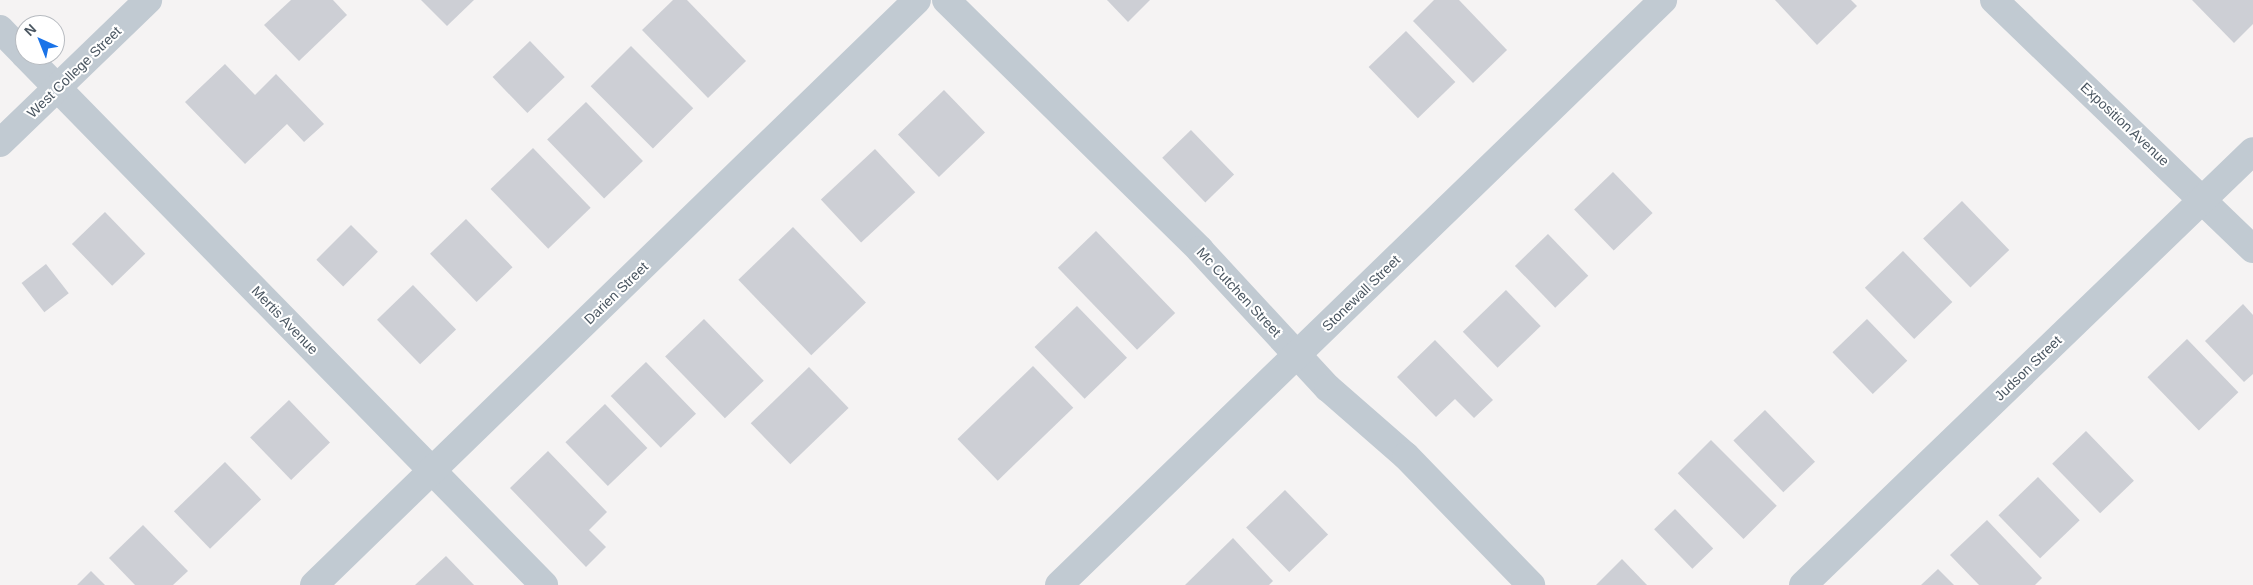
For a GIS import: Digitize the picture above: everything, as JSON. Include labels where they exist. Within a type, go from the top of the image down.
[{"type":"street","name":"West College Street","points":[[0,143],[148,0]]},
{"type":"street","name":"Darien Street","points":[[314,585],[917,0]]},
{"type":"street","name":"Mc Cutchen Street","points":[[946,0],[1200,250],[1297,355],[1406,456],[1531,585]]},
{"type":"street","name":"Stonewall Street","points":[[1059,585],[1663,0]]},
{"type":"street","name":"Exposition Avenue","points":[[1994,0],[2204,199],[2253,249]]},
{"type":"street","name":"Mertis Avenue","points":[[0,29],[15,45]]},
{"type":"street","name":"Mertis Avenue","points":[[35,65],[544,585]]},
{"type":"street","name":"Judson Street","points":[[1803,585],[2253,151]]},
{"type":"building","points":[[291,0],[333,0],[347,15],[299,61],[264,25]]},
{"type":"building","points":[[421,0],[474,0],[447,26]]},
{"type":"building","points":[[673,0],[687,0],[746,61],[708,98],[642,30]]},
{"type":"building","points":[[1107,0],[1150,0],[1128,22]]},
{"type":"building","points":[[1434,0],[1459,0],[1507,50],[1473,83],[1413,21]]},
{"type":"building","points":[[1775,0],[1851,0],[1857,6],[1817,45]]},
{"type":"building","points":[[2192,0],[2253,0],[2253,24],[2234,43]]},
{"type":"building","points":[[1406,31],[1455,82],[1418,118],[1369,67]]},
{"type":"building","points":[[530,41],[565,77],[527,113],[493,77]]},
{"type":"building","points":[[631,46],[693,108],[653,149],[591,86]]},
{"type":"building","points":[[225,64],[255,95],[276,74],[324,124],[304,142],[287,124],[245,164],[185,102]]},
{"type":"building","points":[[944,90],[985,132],[939,177],[898,134]]},
{"type":"building","points":[[586,102],[643,161],[604,198],[547,140]]},
{"type":"building","points":[[1191,130],[1234,175],[1205,202],[1162,158]]},
{"type":"building","points":[[533,148],[591,208],[548,249],[491,189]]},
{"type":"building","points":[[875,149],[915,192],[861,243],[821,199]]},
{"type":"building","points":[[1613,172],[1653,213],[1614,251],[1574,210]]},
{"type":"building","points":[[1962,201],[2009,250],[1970,287],[1923,239]]},
{"type":"building","points":[[105,212],[145,254],[112,286],[72,244]]},
{"type":"building","points":[[466,219],[513,267],[477,302],[430,254]]},
{"type":"building","points":[[351,225],[378,252],[343,287],[316,260]]},
{"type":"building","points":[[793,227],[866,303],[811,355],[738,280]]},
{"type":"building","points":[[1096,231],[1175,313],[1137,350],[1058,268]]},
{"type":"building","points":[[1548,234],[1588,276],[1555,308],[1515,266]]},
{"type":"building","points":[[1903,251],[1952,302],[1914,339],[1865,288]]},
{"type":"building","points":[[46,264],[69,293],[44,312],[22,283]]},
{"type":"building","points":[[413,285],[456,330],[420,364],[377,320]]},
{"type":"building","points":[[1506,290],[1541,326],[1498,368],[1463,332]]},
{"type":"building","points":[[2243,304],[2253,315],[2253,374],[2244,382],[2205,341]]},
{"type":"building","points":[[1077,306],[1127,358],[1085,399],[1035,347]]},
{"type":"building","points":[[704,319],[764,381],[725,418],[665,357]]},
{"type":"building","points":[[1867,319],[1907,361],[1873,394],[1832,352]]},
{"type":"building","points":[[2187,339],[2238,392],[2199,430],[2147,377]]},
{"type":"building","points":[[1435,340],[1493,400],[1474,418],[1455,399],[1436,417],[1397,377]]},
{"type":"building","points":[[646,362],[696,414],[661,448],[611,396]]},
{"type":"building","points":[[1033,366],[1073,408],[998,481],[957,439]]},
{"type":"building","points":[[809,367],[849,408],[790,464],[751,423]]},
{"type":"building","points":[[289,400],[330,442],[291,480],[250,438]]},
{"type":"building","points":[[605,404],[647,448],[608,486],[565,442]]},
{"type":"building","points":[[1765,410],[1815,462],[1783,492],[1733,441]]},
{"type":"building","points":[[2086,431],[2134,481],[2100,513],[2052,464]]},
{"type":"building","points":[[1711,440],[1777,506],[1744,539],[1678,473]]},
{"type":"building","points":[[548,451],[607,512],[589,530],[606,547],[586,567],[510,488]]},
{"type":"building","points":[[225,462],[261,499],[210,549],[174,511]]},
{"type":"building","points":[[2038,477],[2080,520],[2040,558],[1998,515]]},
{"type":"building","points":[[1285,490],[1328,535],[1289,572],[1246,528]]},
{"type":"building","points":[[1675,509],[1713,549],[1692,569],[1654,529]]},
{"type":"building","points":[[1987,520],[2042,578],[2035,585],[1979,585],[1950,555]]},
{"type":"building","points":[[143,525],[188,571],[173,585],[135,585],[109,558]]},
{"type":"building","points":[[1233,538],[1273,581],[1269,585],[1185,585]]},
{"type":"building","points":[[446,556],[474,585],[415,585]]},
{"type":"building","points":[[1622,559],[1647,585],[1596,585]]},
{"type":"building","points":[[1938,569],[1954,585],[1921,585]]},
{"type":"building","points":[[91,571],[105,585],[77,585]]}]
